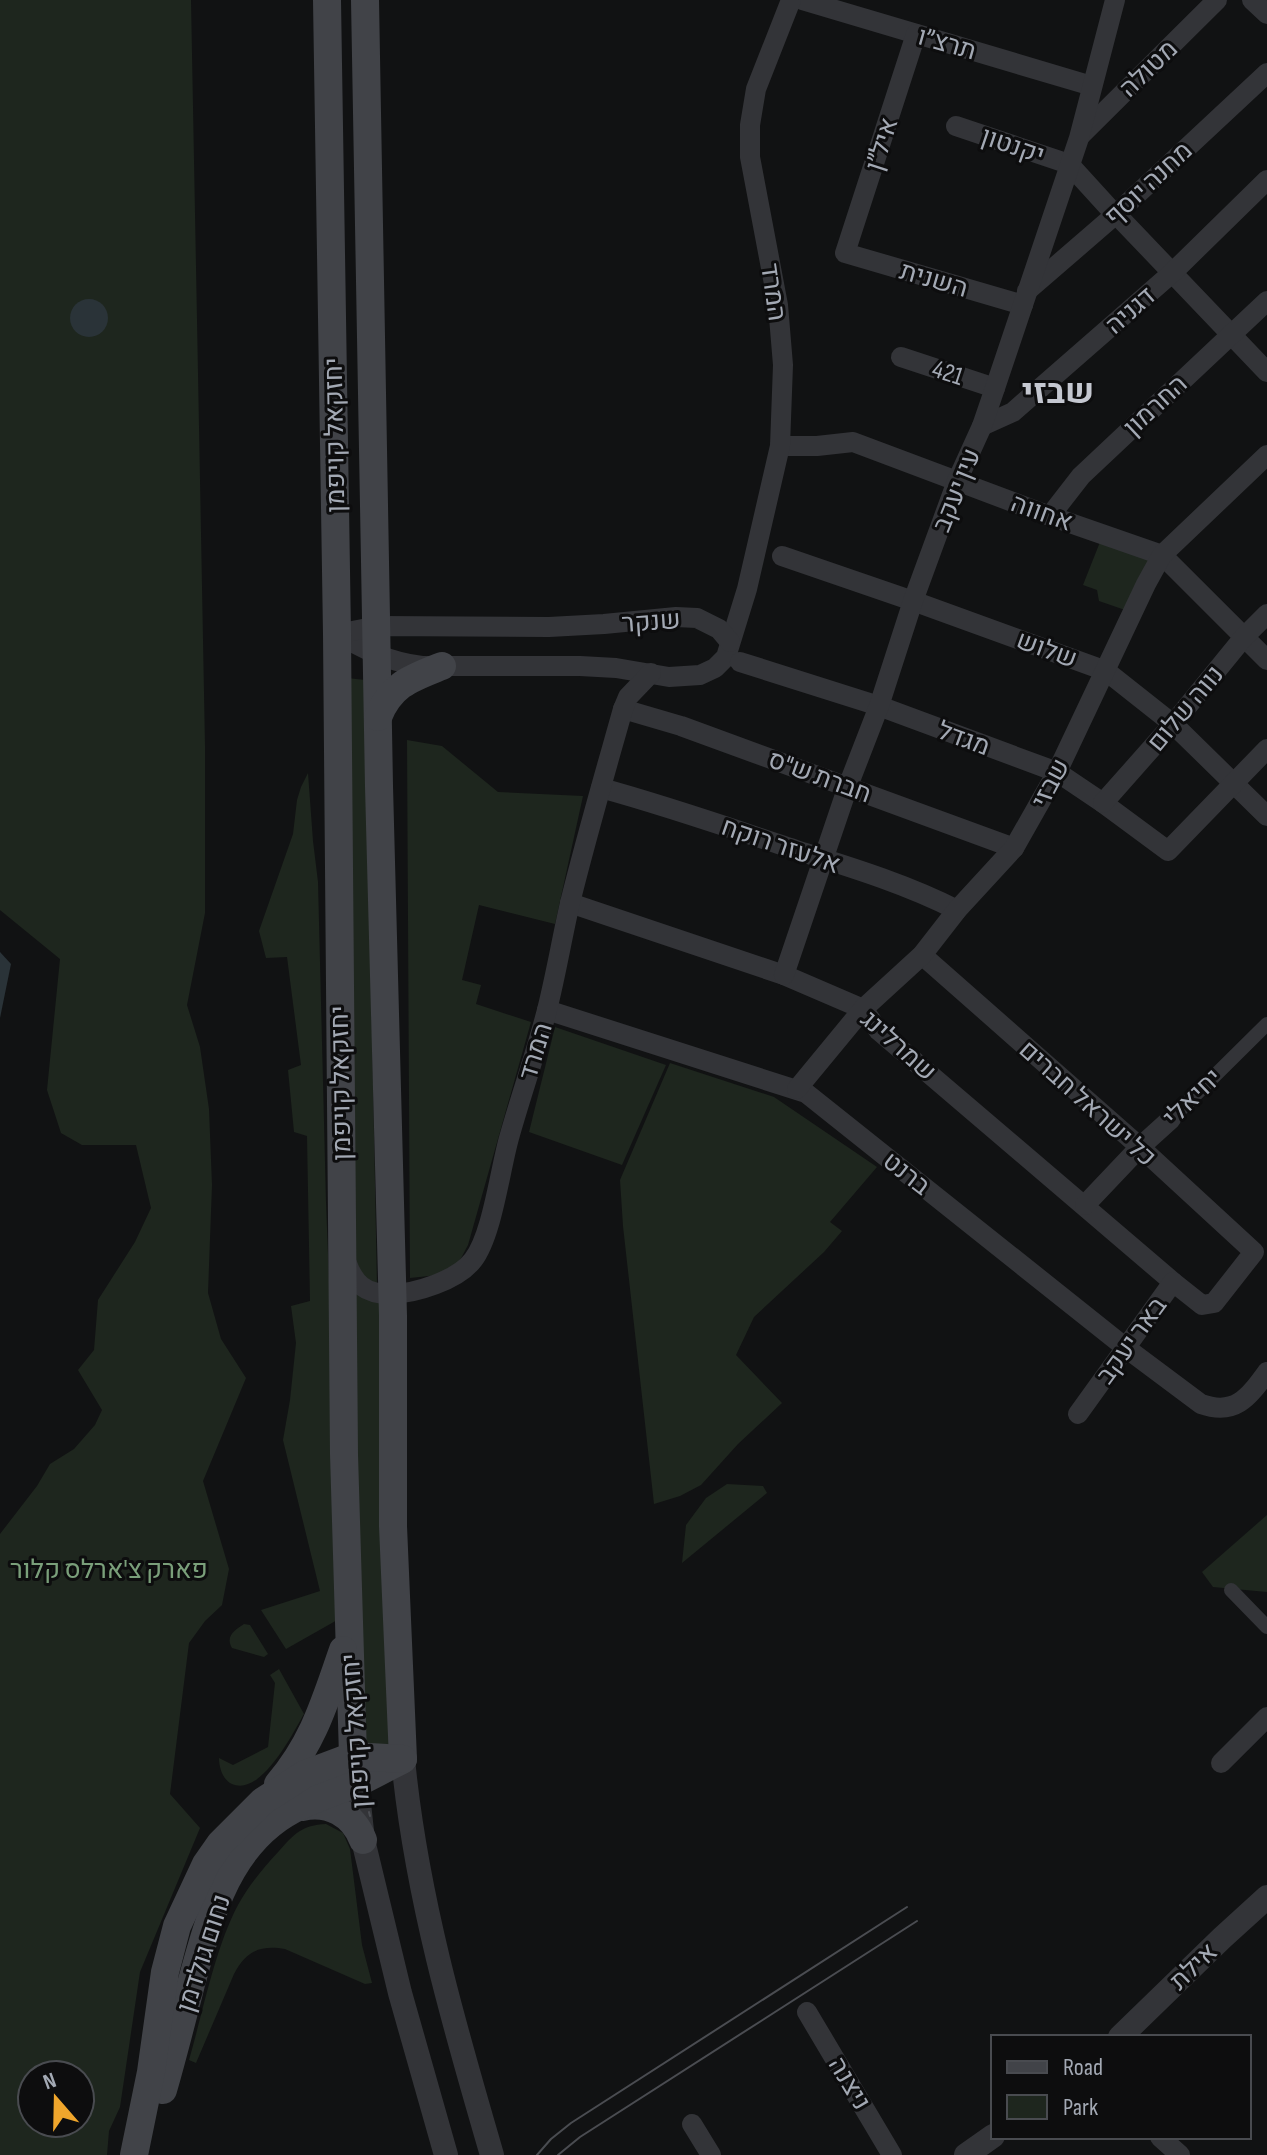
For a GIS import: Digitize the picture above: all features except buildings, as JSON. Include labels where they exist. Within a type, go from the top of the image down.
[{"type":"main road","name":"יחזקאל קויפמן","points":[[327,0],[348,1634],[355,1770]]},
{"type":"main road","name":"יחזקאל קויפמן","points":[[365,0],[368,256],[393,1294],[393,1526],[403,1759]]},
{"type":"main road","points":[[378,717],[384,703],[396,689],[409,679],[442,666]]},
{"type":"main road","points":[[263,1801],[293,1766],[307,1743],[328,1694],[348,1634]]},
{"type":"main road","name":"נחום גולדמן","points":[[134,2155],[151,2072],[165,1972],[177,1926],[213,1854],[263,1801],[305,1774],[355,1770],[403,1759]]},
{"type":"main road","name":"נחום גולדמן","points":[[145,2155],[203,1936],[218,1897],[241,1857],[269,1825],[331,1791],[355,1770]]},
{"type":"main road","points":[[297,1808],[322,1805],[339,1811],[354,1822],[363,1840]]},
{"type":"street","name":"המרד","points":[[730,642],[747,589],[780,446],[783,365],[778,305],[750,157],[750,125],[756,89],[791,0]]},
{"type":"street","name":"תרצ״ו","points":[[802,0],[1092,86]]},
{"type":"street","name":"עין יעקב","points":[[784,975],[913,601],[995,388],[1079,138],[1115,0]]},
{"type":"street","name":"מטולה","points":[[1079,138],[1217,0]]},
{"type":"street","points":[[1252,0],[1267,14]]},
{"type":"street","name":"איל״ן","points":[[845,253],[916,34]]},
{"type":"street","name":"מחנה יוסף","points":[[1025,298],[1113,212],[1267,73]]},
{"type":"street","name":"יקנטון","points":[[956,126],[1069,164]]},
{"type":"street","points":[[1069,164],[1267,372]]},
{"type":"street","name":"דגניה","points":[[982,426],[1013,412],[1172,273],[1267,180]]},
{"type":"street","name":"השנית","points":[[845,253],[1025,298]]},
{"type":"street","name":"החרמון","points":[[1050,516],[1081,476],[1267,301]]},
{"type":"street","name":"421","points":[[901,357],[995,388]]},
{"type":"street","name":"אחווה","points":[[780,446],[853,442],[1162,555],[1267,660]]},
{"type":"street","name":"שבזי","points":[[797,1089],[863,1009],[922,955],[957,910],[1014,848],[1057,772],[1162,555],[1267,455]]},
{"type":"street","name":"שלוש","points":[[782,556],[1106,671],[1173,724],[1267,816]]},
{"type":"street","points":[[697,618],[714,615],[728,607],[747,589]]},
{"type":"street","name":"נווה שלום","points":[[1103,803],[1267,614]]},
{"type":"street","name":"שנקר","points":[[676,617],[697,618],[719,629],[730,642],[726,657],[715,668],[700,675],[669,677],[616,668],[580,666],[401,663],[378,656],[337,634],[378,626],[549,627],[676,617]]},
{"type":"street","name":"מגדל","points":[[740,662],[879,706],[1057,772],[1168,851],[1233,783]]},
{"type":"street","name":"המרד","points":[[393,1294],[424,1288],[449,1278],[472,1263],[482,1246],[508,1142],[547,1010],[570,903],[623,709],[628,697],[651,673]]},
{"type":"street","name":"חברת ש\"ס","points":[[623,709],[681,726],[1014,848]]},
{"type":"street","points":[[1233,783],[1267,749]]},
{"type":"street","name":"אלעזר רוקח","points":[[601,788],[823,859],[929,896],[957,910]]},
{"type":"street","name":"שמרלינג","points":[[570,903],[784,975],[863,1009],[879,1031],[1173,1282]]},
{"type":"street","name":"כל ישראל חברים","points":[[922,955],[1254,1252]]},
{"type":"street","name":"ברנט","points":[[547,1010],[806,1093],[1201,1404],[1226,1408],[1241,1402],[1267,1372]]},
{"type":"street","name":"יחיאלי","points":[[1085,1205],[1267,1024]]},
{"type":"street","points":[[342,1233],[346,1259],[359,1286],[393,1294]]},
{"type":"street","name":"באר יעקב","points":[[1078,1414],[1173,1282],[1202,1305],[1214,1303],[1254,1252]]},
{"type":"street","points":[[1231,1590],[1267,1627]]},
{"type":"street","points":[[1221,1763],[1267,1717]]},
{"type":"street","name":"יחזקאל קויפמן","points":[[403,1759],[413,1839],[436,1954],[492,2155]]},
{"type":"street","name":"יחזקאל קויפמן","points":[[355,1770],[363,1840],[400,1993],[446,2155]]},
{"type":"street","name":"אילת","points":[[1122,2035],[1267,1897]]},
{"type":"street","name":"ניצנה","points":[[807,2012],[892,2155]]},
{"type":"street","points":[[692,2124],[711,2155]]},
{"type":"street","points":[[966,2155],[991,2137]]},
{"type":"street","points":[[1162,2139],[1180,2155]]},
{"type":"green space","name":"פארק צ'ארלס קלור","points":[[0,0],[191,0],[205,746],[205,913],[187,1005],[200,1047],[209,1109],[212,1185],[208,1293],[221,1339],[246,1378],[203,1481],[229,1569],[222,1605],[189,1643],[170,1794],[200,1828],[140,1972],[120,2107],[109,2131],[107,2155],[0,2155],[0,1534],[50,1464],[74,1449],[95,1425],[102,1410],[78,1370],[94,1350],[98,1300],[135,1242],[151,1208],[136,1145],[82,1145],[61,1133],[47,1090],[60,959],[0,910]]},
{"type":"green space","points":[[1100,542],[1151,559],[1125,610],[1099,601],[1097,590],[1083,585]]},
{"type":"green space","points":[[347,678],[365,680],[377,1286],[365,1280],[356,1262]]},
{"type":"green space","points":[[407,740],[442,746],[498,792],[583,796],[555,924],[479,905],[462,980],[481,985],[476,1004],[531,1022],[468,1245],[458,1264],[438,1275],[410,1278]]},
{"type":"green space","points":[[308,773],[318,882],[341,1592],[339,1619],[286,1649],[261,1610],[320,1591],[283,1440],[296,1343],[291,1306],[310,1301],[307,1136],[294,1132],[288,1070],[301,1065],[287,957],[266,958],[259,931],[293,834],[297,800]]},
{"type":"green space","points":[[555,1027],[666,1065],[622,1165],[529,1132]]},
{"type":"green space","points":[[670,1063],[774,1097],[877,1167],[830,1222],[842,1231],[824,1252],[754,1317],[736,1355],[782,1403],[738,1444],[701,1485],[654,1504],[620,1180]]},
{"type":"green space","points":[[351,1286],[382,1299],[395,1750],[363,1749]]},
{"type":"green space","points":[[727,1484],[763,1486],[767,1493],[682,1563],[686,1525],[706,1498]]},
{"type":"green space","points":[[1267,1515],[1267,1592],[1213,1587],[1202,1572]]},
{"type":"green space","points":[[244,1624],[250,1625],[268,1654],[264,1657],[232,1648],[230,1637]]},
{"type":"green space","points":[[279,1669],[304,1714],[265,1773],[243,1786],[232,1784],[222,1773],[219,1758],[233,1765],[268,1747],[275,1683],[270,1675]]},
{"type":"green space","points":[[326,1824],[343,1833],[350,1849],[362,1945],[372,1983],[365,1984],[285,1949],[255,1951],[234,1974],[196,2063],[189,2060],[216,1960],[238,1905],[262,1870],[294,1835],[305,1828]]},
{"type":"shaded area","points":[[89,299],[102,305],[108,318],[102,331],[89,337],[76,331],[70,318],[76,305]]},
{"type":"shaded area","points":[[0,952],[11,964],[0,1018]]},
{"type":"tram line","points":[[369,1812],[370,1816]]},
{"type":"tram line","points":[[537,2155],[571,2123],[907,1907]]},
{"type":"tram line","points":[[558,2155],[580,2137],[917,1921]]},
{"type":"district","name":"שבזי","points":[[1058,391]]}]
